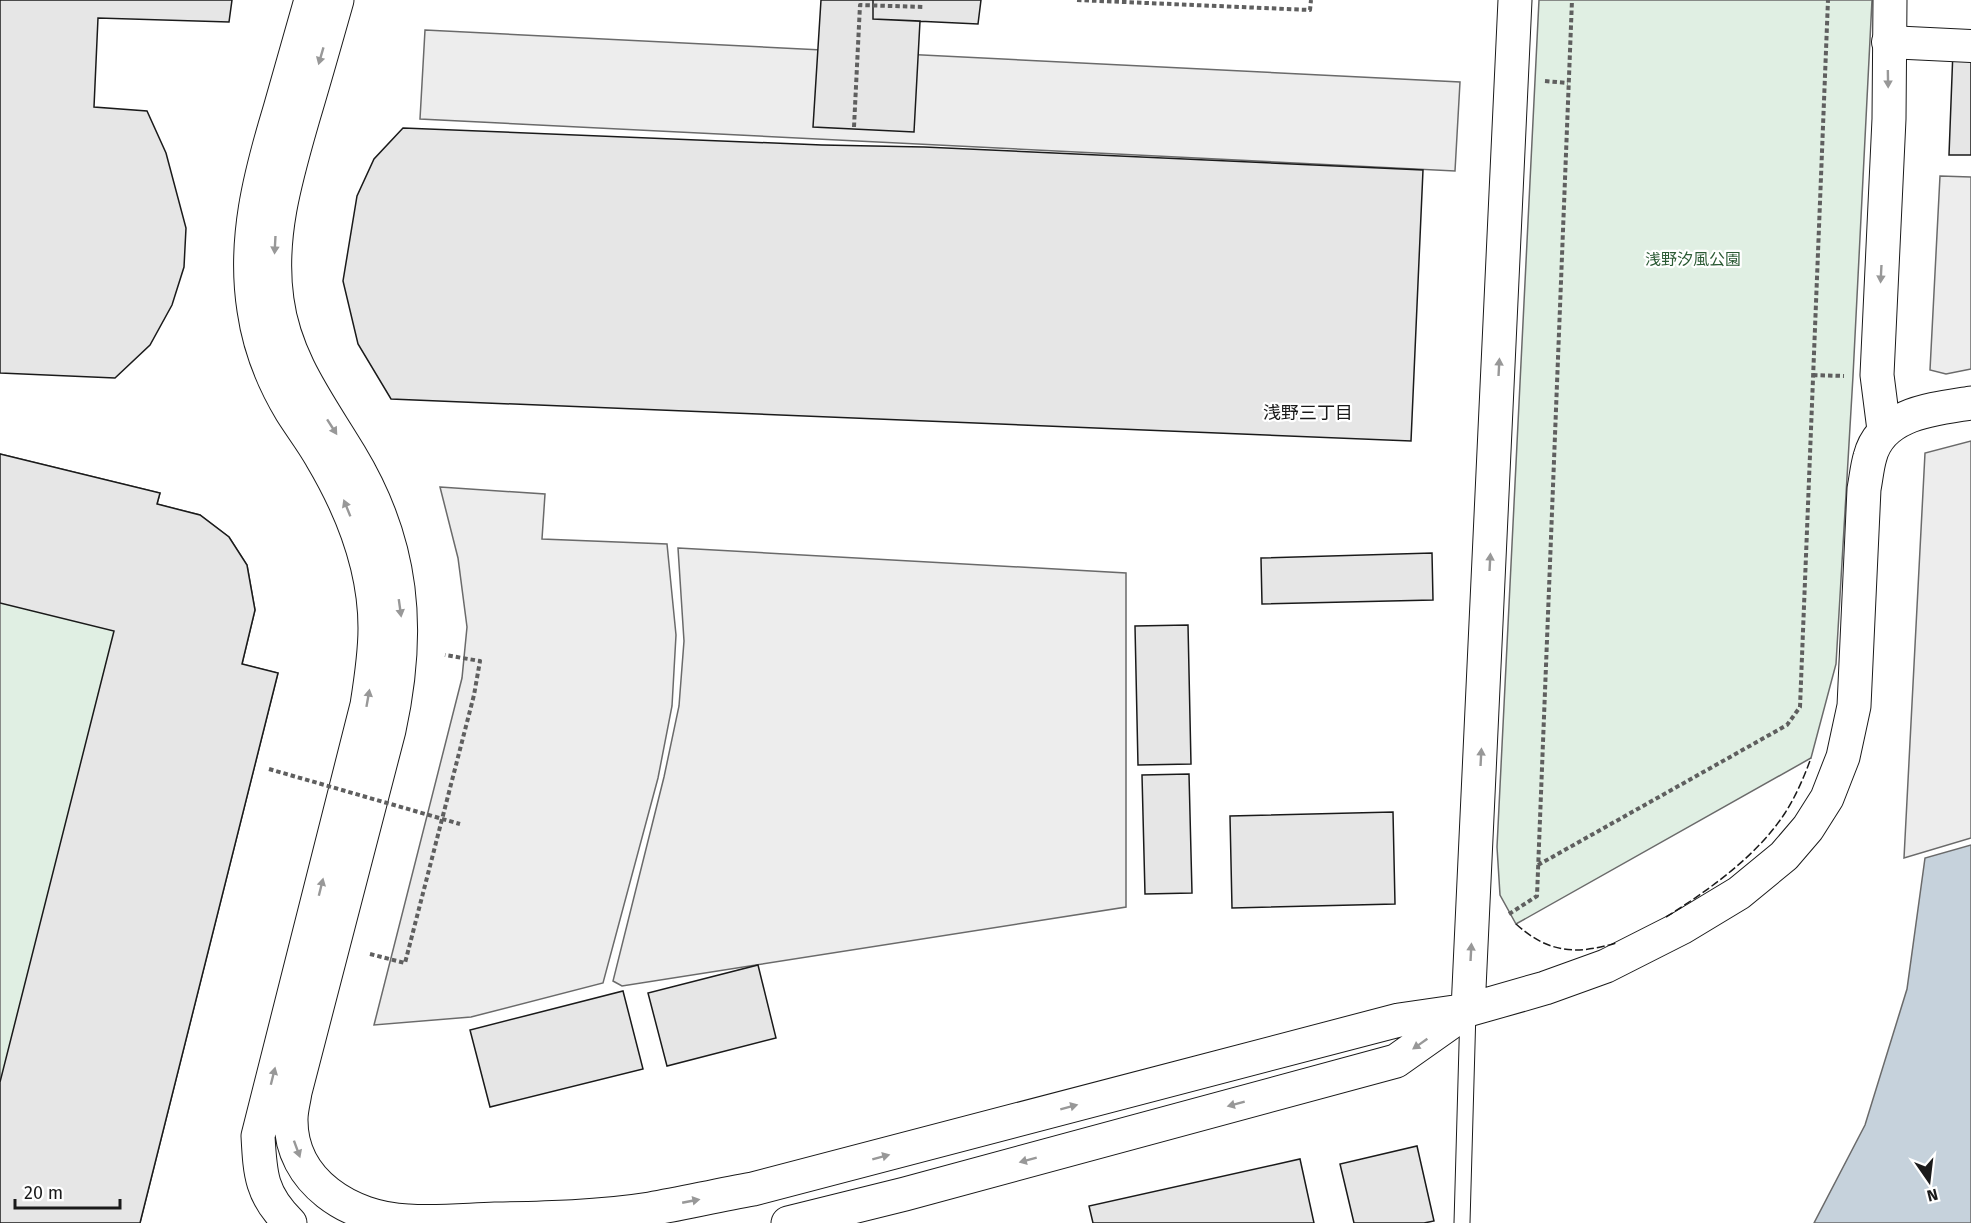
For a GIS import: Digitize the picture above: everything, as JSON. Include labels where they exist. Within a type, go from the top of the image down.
[{"type":"street","points":[[290,1223],[279,1213],[265,1191],[260,1166],[258,1136],[367,705],[373,666],[375,628],[365,553],[346,503],[274,379],[262,345],[254,311],[250,277],[250,242],[262,169],[311,0]]},
{"type":"street","points":[[337,0],[287,174],[279,211],[275,244],[277,301],[294,361],[308,388],[351,456],[385,528],[402,616],[401,653],[397,693],[389,730],[295,1092],[291,1118],[294,1142],[305,1170],[319,1188],[340,1203],[369,1215],[407,1221],[649,1216],[1399,1020],[1468,1010],[1545,988],[1606,966],[1681,928],[1739,893],[1784,856],[1808,828],[1827,798],[1843,757],[1854,706],[1864,489],[1870,454],[1884,430],[1903,418],[1929,410],[1971,403]]},
{"type":"street","points":[[1468,1010],[1515,0]]},
{"type":"street","points":[[1884,430],[1877,375],[1889,119],[1890,0]]},
{"type":"street","points":[[1888,42],[1971,46]]},
{"type":"street","points":[[788,1223],[905,1194],[1396,1060],[1468,1010]]},
{"type":"lane","points":[[1462,1223],[1468,1010]]},
{"type":"path","points":[[1077,0],[1310,10],[1311,0]]},
{"type":"path","points":[[1509,914],[1537,896],[1572,0]]},
{"type":"path","points":[[1538,865],[1787,725],[1800,707],[1828,0]]},
{"type":"path","points":[[854,127],[860,5],[923,7]]},
{"type":"path","points":[[1535,80],[1568,83]]},
{"type":"path","points":[[1813,375],[1853,376]]},
{"type":"path","points":[[370,954],[405,963],[474,694],[480,661],[444,655]]},
{"type":"path","points":[[269,769],[460,824]]},
{"type":"green space","name":"浅野汐風公園","points":[[1539,0],[1872,0],[1836,664],[1811,758],[1516,924],[1500,895],[1497,847]]},
{"type":"green space","points":[[0,454],[160,493],[157,504],[200,515],[229,537],[247,565],[255,610],[242,664],[278,673],[140,1223],[0,1223]]},
{"type":"shaded area","points":[[425,30],[1460,82],[1455,171],[420,119]]},
{"type":"shaded area","points":[[1940,176],[1971,177],[1971,369],[1946,374],[1930,370]]},
{"type":"shaded area","points":[[1971,441],[1971,838],[1904,858],[1925,453]]},
{"type":"shaded area","points":[[440,487],[545,494],[542,539],[667,544],[676,635],[672,706],[658,778],[603,983],[471,1017],[374,1025],[462,678],[467,627],[458,558]]},
{"type":"shaded area","points":[[678,548],[1126,573],[1126,907],[622,986],[613,981],[664,777],[679,706],[684,641]]},
{"type":"shaded area","points":[[1971,845],[1971,1223],[1814,1223],[1865,1125],[1907,989],[1925,858]]},
{"type":"building","points":[[0,0],[232,0],[229,22],[98,18],[94,107],[147,111],[166,153],[186,228],[184,267],[172,305],[150,345],[115,378],[0,373]]},
{"type":"building","points":[[821,0],[873,0],[873,19],[920,21],[914,132],[813,127]]},
{"type":"building","points":[[873,0],[981,0],[978,24],[873,19]]},
{"type":"building","points":[[1953,50],[1971,51],[1971,155],[1949,155]]},
{"type":"building","points":[[403,128],[924,147],[1423,170],[1411,441],[391,399],[358,344],[343,281],[357,196],[374,159]]},
{"type":"building","points":[[0,454],[160,493],[157,504],[200,515],[229,537],[247,565],[255,610],[242,664],[278,673],[140,1223],[0,1223],[0,1082],[114,631],[0,603]]},
{"type":"building","points":[[1432,553],[1433,600],[1262,604],[1261,558]]},
{"type":"building","points":[[1188,625],[1191,764],[1138,765],[1135,626]]},
{"type":"building","points":[[1189,774],[1192,893],[1145,894],[1142,775]]},
{"type":"building","points":[[1393,812],[1395,904],[1232,908],[1230,816]]},
{"type":"building","points":[[758,965],[776,1038],[667,1066],[648,993]]},
{"type":"building","points":[[623,991],[643,1069],[490,1107],[470,1030]]},
{"type":"building","points":[[1417,1146],[1434,1221],[1354,1223],[1340,1164]]},
{"type":"building","points":[[1300,1159],[1314,1223],[1093,1223],[1089,1206]]},
{"type":"fence","points":[[1666,917],[1715,884],[1761,844],[1789,807],[1811,758]]},
{"type":"fence","points":[[1516,924],[1540,941],[1563,949],[1588,949],[1616,943]]},
{"type":"district","name":"浅野三丁目","points":[[1308,413]]}]
